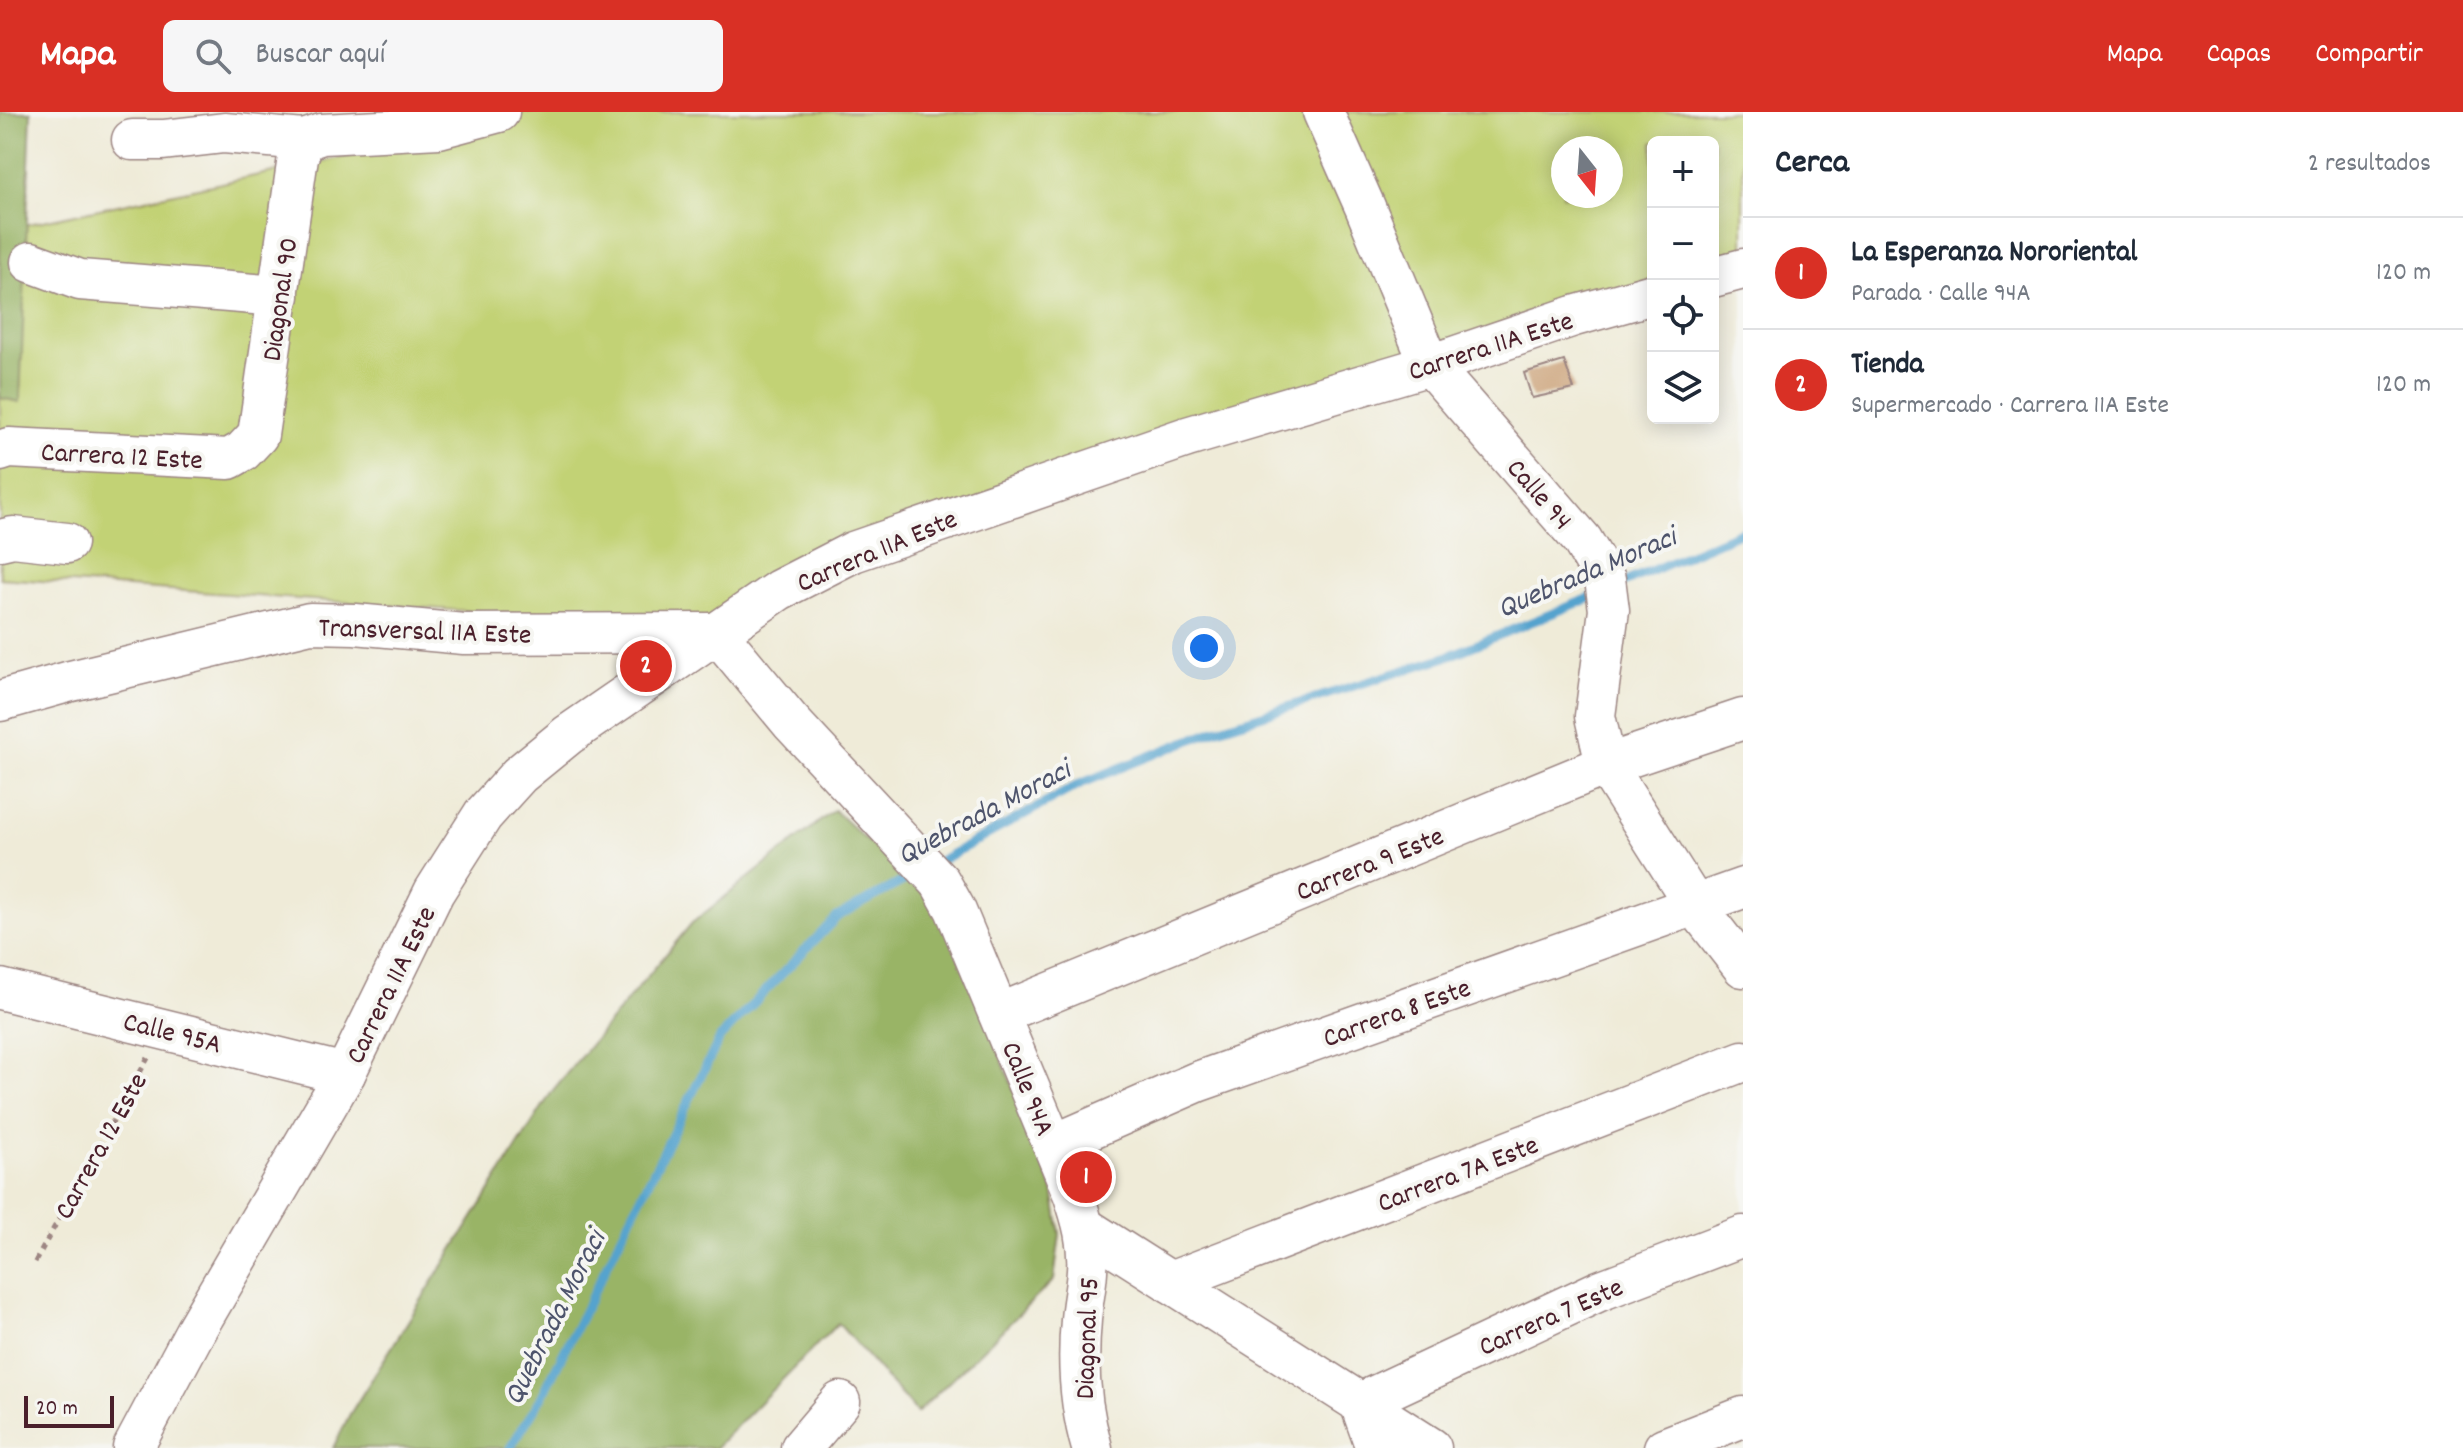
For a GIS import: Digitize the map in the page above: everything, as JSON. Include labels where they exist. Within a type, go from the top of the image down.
[{"type":"street","points":[[132,140],[224,133],[304,140],[322,134],[439,128],[499,112]]},
{"type":"street","name":"Calle 94","points":[[1323,112],[1430,365],[1582,540],[1607,594],[1595,716],[1606,765],[1694,904],[1743,967]]},
{"type":"street","name":"Diagonal 90","points":[[243,451],[258,435],[298,157],[304,140]]},
{"type":"street","points":[[31,262],[80,280],[279,296]]},
{"type":"street","points":[[1719,275],[1743,269]]},
{"type":"street","name":"Carrera 11A Este","points":[[133,1448],[198,1326],[345,1074],[434,892],[483,815],[519,775],[568,735],[779,590],[853,552],[1187,437],[1430,365],[1574,316],[1647,296]]},
{"type":"street","name":"Carrera 12 Este","points":[[0,451],[9,448],[229,459],[243,451]]},
{"type":"street","points":[[0,540],[13,537],[67,543]]},
{"type":"street","name":"Transversal 11A Este","points":[[0,701],[310,623],[464,634],[717,633]]},
{"type":"street","name":"Calle 94A","points":[[717,633],[791,722],[940,882],[955,909],[999,1014],[1084,1227]]},
{"type":"street","name":"Carrera 9 Este","points":[[999,1014],[1606,765],[1743,719]]},
{"type":"street","name":"Carrera 8 Este","points":[[1053,1145],[1197,1082],[1743,888]]},
{"type":"street","name":"Calle 95A","points":[[0,989],[345,1074]]},
{"type":"street","name":"Carrera 7A Este","points":[[1170,1282],[1743,1061]]},
{"type":"street","points":[[1084,1227],[1431,1448]]},
{"type":"street","name":"Diagonal 95","points":[[1084,1227],[1088,1267],[1081,1318],[1079,1367],[1084,1422],[1092,1448]]},
{"type":"street","name":"Carrera 7 Este","points":[[1360,1403],[1599,1291],[1743,1236]]},
{"type":"street","points":[[801,1448],[840,1402]]},
{"type":"street","points":[[1360,1403],[1376,1448]]},
{"type":"street","points":[[1664,1448],[1743,1417]]},
{"type":"path","name":"Carrera 12 Este","points":[[35,1262],[164,1029]]},
{"type":"green space","points":[[0,112],[31,112],[20,402],[0,398]]},
{"type":"green space","points":[[518,112],[1743,112],[1743,254],[1719,261],[1719,136],[1647,136],[1647,282],[697,627],[0,578],[0,230],[368,152]]},
{"type":"green space","points":[[834,810],[925,895],[955,941],[1053,1189],[1060,1234],[1054,1280],[917,1413],[838,1323],[715,1448],[333,1448],[350,1414],[553,1090],[692,923]]},
{"type":"building","points":[[1564,361],[1574,389],[1532,398],[1524,373]]},
{"type":"waterway","name":"Quebrada Moraci","points":[[1614,587],[1743,531]]},
{"type":"waterway","name":"Quebrada Moraci","points":[[934,864],[1080,784],[1215,730],[1446,657],[1597,595]]},
{"type":"waterway","name":"Quebrada Moraci","points":[[510,1448],[540,1400],[720,1038],[837,917],[918,873]]},
{"type":"place","name":"Tienda","points":[[646,666]]},
{"type":"place","name":"La Esperanza Nororiental","points":[[1086,1177]]}]
